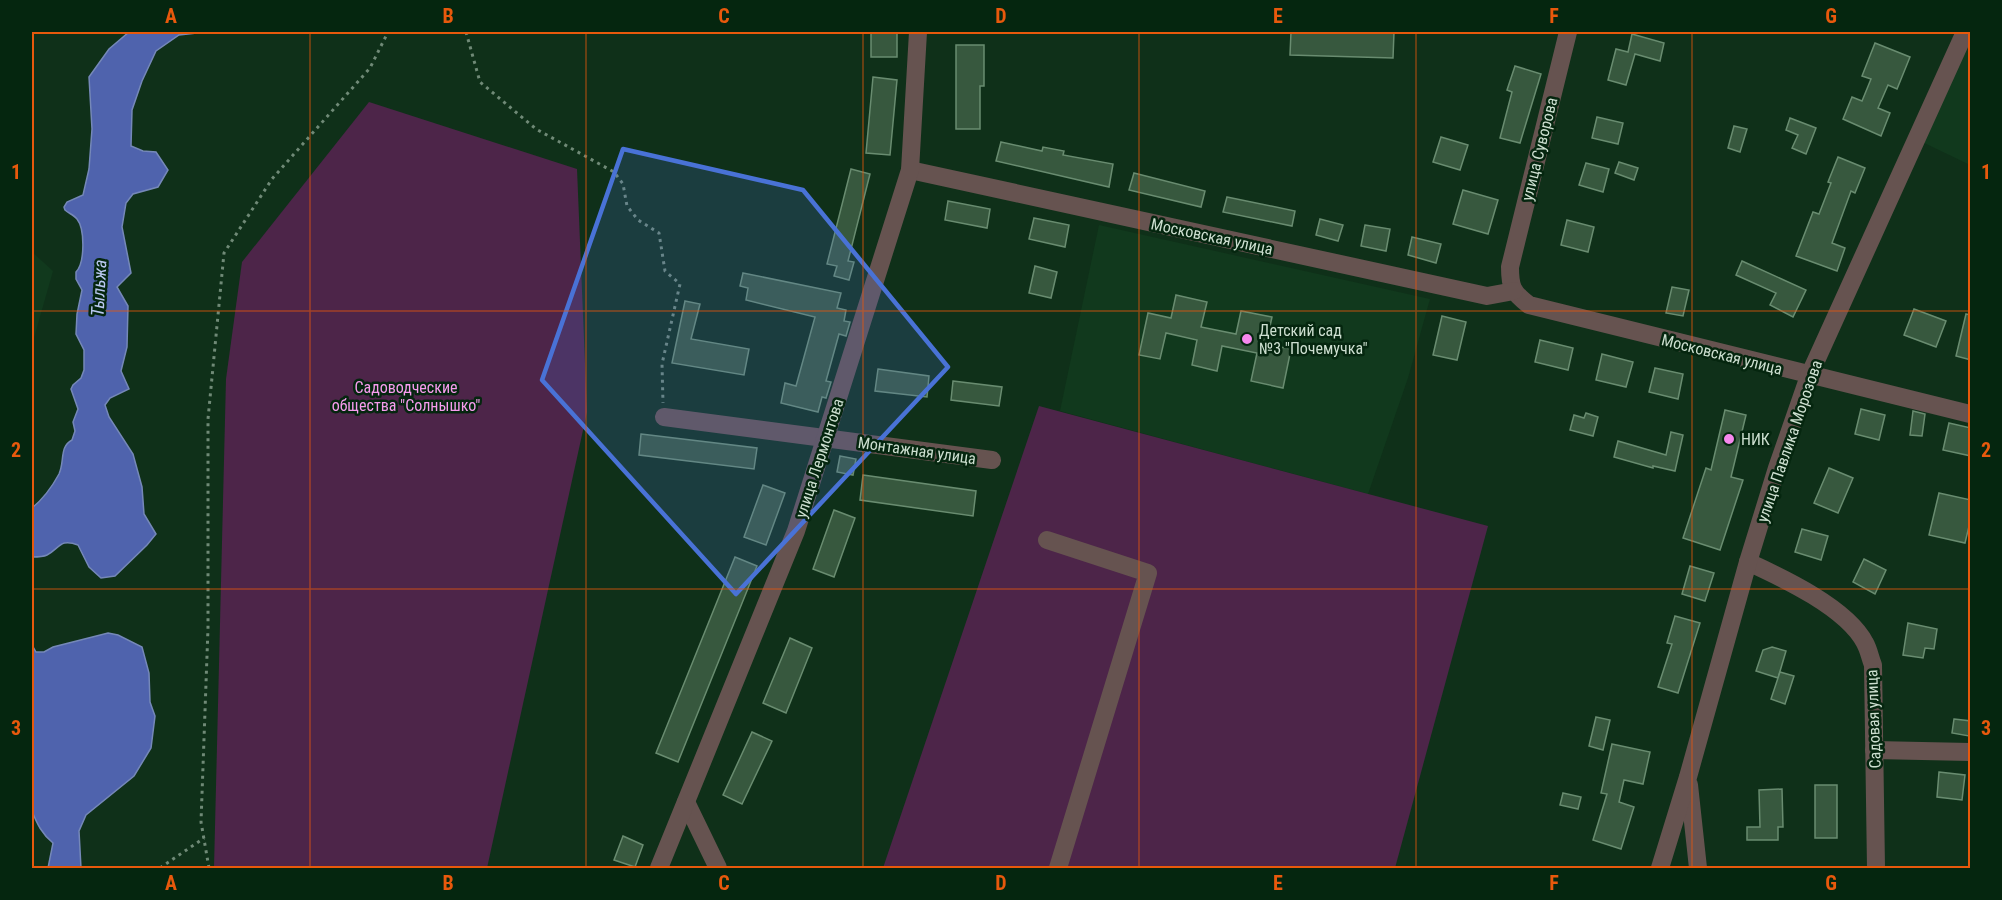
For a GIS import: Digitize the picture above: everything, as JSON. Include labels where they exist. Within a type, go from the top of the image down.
[{"type":"street","name":"улица Лермонтова","points":[[659,868],[796,531],[910,170],[918,32]]},
{"type":"street","name":"улица Суворова","points":[[1514,291],[1510,283],[1510,267],[1568,32]]},
{"type":"street","name":"улица Павлика Морозова","points":[[1660,868],[1688,777],[1748,561],[1809,376],[1965,32]]},
{"type":"street","name":"Московская улица","points":[[910,170],[1487,296],[1514,291],[1529,305],[1809,376],[1971,414]]},
{"type":"street","name":"Монтажная улица","points":[[664,417],[992,460]]},
{"type":"street","points":[[1047,540],[1148,573],[1058,868]]},
{"type":"street","name":"Садовая улица","points":[[1748,561],[1798,585],[1850,622],[1865,643],[1873,665],[1876,868]]},
{"type":"street","points":[[1874,750],[1971,752]]},
{"type":"street","points":[[1688,777],[1698,868]]},
{"type":"street","points":[[686,802],[718,868]]},
{"type":"path","points":[[209,868],[201,822],[208,628],[208,419],[224,253],[272,178],[370,68],[388,32]]},
{"type":"path","points":[[466,32],[480,82],[536,129],[614,172],[623,184],[627,206],[638,220],[659,233],[665,271],[680,284],[662,364],[664,417]]},
{"type":"path","points":[[160,868],[204,838]]},
{"type":"highlighted area","points":[[623,149],[803,190],[948,367],[736,594],[542,380]]},
{"type":"shaded area","points":[[1970,32],[1970,165],[1916,139]]},
{"type":"shaded area","name":"Детский сад №3 \"Почемучка\"","points":[[1099,225],[1430,299],[1408,378],[1368,494],[1060,411]]},
{"type":"shaded area","points":[[32,252],[53,271],[32,345]]},
{"type":"green space","name":"Садоводческие общества \"Солнышко\"","points":[[369,102],[577,169],[587,412],[487,868],[214,868],[226,379],[242,262]]},
{"type":"green space","points":[[1039,406],[1488,526],[1395,868],[883,868]]},
{"type":"water","name":"Тыльжа","points":[[129,32],[206,32],[179,35],[156,51],[132,110],[131,146],[143,151],[156,152],[168,170],[158,187],[133,194],[126,203],[122,227],[131,273],[117,287],[128,306],[127,347],[121,371],[129,389],[110,398],[105,405],[109,417],[133,454],[142,487],[144,514],[156,534],[115,576],[101,578],[89,567],[78,545],[72,543],[64,543],[45,556],[32,557],[32,508],[44,497],[59,474],[65,446],[72,440],[75,431],[73,422],[78,409],[71,389],[81,378],[84,370],[84,350],[76,334],[82,290],[76,279],[76,272],[81,261],[83,238],[77,219],[64,207],[67,202],[83,195],[89,169],[92,129],[89,77],[109,49]]},
{"type":"water","points":[[108,633],[118,635],[142,647],[149,673],[150,702],[155,716],[151,748],[134,776],[86,815],[79,831],[81,868],[48,868],[53,843],[40,828],[32,811],[32,645],[36,652],[44,652],[53,647]]},
{"type":"building","points":[[871,32],[897,32],[897,57],[871,57]]},
{"type":"building","points":[[1291,32],[1394,32],[1393,58],[1290,55]]},
{"type":"building","points":[[1632,34],[1664,43],[1660,61],[1635,54],[1626,85],[1608,80],[1616,49],[1628,52]]},
{"type":"building","points":[[1875,43],[1910,57],[1897,89],[1888,85],[1878,108],[1890,113],[1881,136],[1843,119],[1852,97],[1862,101],[1871,79],[1862,76]]},
{"type":"building","points":[[956,45],[984,45],[984,86],[980,86],[980,129],[956,129]]},
{"type":"building","points":[[1515,66],[1541,74],[1520,143],[1500,138],[1512,92],[1507,90]]},
{"type":"building","points":[[873,77],[897,80],[890,155],[866,153]]},
{"type":"building","points":[[1597,117],[1623,123],[1618,144],[1592,138]]},
{"type":"building","points":[[1790,118],[1816,128],[1806,154],[1792,148],[1798,135],[1786,130]]},
{"type":"building","points":[[1734,126],[1747,129],[1740,152],[1728,148]]},
{"type":"building","points":[[1441,137],[1468,145],[1460,170],[1433,162]]},
{"type":"building","points":[[1001,142],[1042,151],[1043,147],[1064,151],[1063,155],[1113,164],[1109,187],[996,161]]},
{"type":"building","points":[[1838,157],[1865,168],[1855,193],[1851,191],[1832,243],[1845,248],[1837,271],[1796,256],[1813,212],[1819,214]]},
{"type":"building","points":[[1619,162],[1638,168],[1634,180],[1615,173]]},
{"type":"building","points":[[1586,163],[1609,169],[1603,192],[1579,185]]},
{"type":"building","points":[[851,169],[870,174],[848,261],[854,262],[849,280],[834,276],[837,266],[827,264]]},
{"type":"building","points":[[1134,173],[1205,191],[1201,207],[1129,190]]},
{"type":"building","points":[[1463,190],[1498,200],[1488,234],[1453,224]]},
{"type":"building","points":[[1227,197],[1295,211],[1292,226],[1223,212]]},
{"type":"building","points":[[948,201],[990,209],[987,228],[945,220]]},
{"type":"building","points":[[1034,218],[1069,225],[1065,247],[1029,239]]},
{"type":"building","points":[[1320,219],[1343,225],[1338,241],[1316,235]]},
{"type":"building","points":[[1567,220],[1594,227],[1588,252],[1561,245]]},
{"type":"building","points":[[1365,225],[1390,229],[1386,251],[1361,246]]},
{"type":"building","points":[[1412,237],[1441,244],[1436,263],[1408,255]]},
{"type":"building","points":[[1742,261],[1806,290],[1793,317],[1770,305],[1776,293],[1736,275]]},
{"type":"building","points":[[1035,266],[1057,272],[1051,298],[1029,293]]},
{"type":"building","points":[[743,273],[841,293],[837,308],[846,310],[844,321],[850,322],[846,336],[839,334],[826,381],[831,382],[826,398],[822,397],[818,412],[781,403],[785,383],[796,386],[815,317],[746,300],[748,288],[740,286]]},
{"type":"building","points":[[1672,287],[1689,290],[1683,316],[1666,313]]},
{"type":"building","points":[[1176,295],[1207,302],[1201,327],[1236,334],[1241,311],[1272,317],[1266,344],[1291,349],[1283,388],[1251,381],[1257,353],[1222,346],[1217,371],[1192,365],[1197,340],[1166,333],[1160,359],[1139,355],[1148,313],[1171,318]]},
{"type":"building","points":[[685,301],[700,304],[691,339],[749,349],[744,375],[672,363]]},
{"type":"building","points":[[1914,309],[1946,321],[1936,347],[1904,335]]},
{"type":"building","points":[[1966,314],[1971,315],[1971,360],[1956,356]]},
{"type":"building","points":[[1442,316],[1466,322],[1457,360],[1433,355]]},
{"type":"building","points":[[1540,340],[1573,348],[1568,370],[1535,362]]},
{"type":"building","points":[[1602,354],[1633,362],[1626,387],[1596,380]]},
{"type":"building","points":[[1655,368],[1683,374],[1678,399],[1649,392]]},
{"type":"building","points":[[878,369],[929,376],[927,397],[875,391]]},
{"type":"building","points":[[953,381],[1002,387],[999,406],[951,400]]},
{"type":"building","points":[[1861,409],[1885,415],[1879,440],[1855,434]]},
{"type":"building","points":[[1725,410],[1746,415],[1731,477],[1743,480],[1720,550],[1683,538],[1706,468],[1711,470]]},
{"type":"building","points":[[1913,411],[1925,414],[1922,436],[1910,435]]},
{"type":"building","points":[[1586,413],[1598,417],[1593,436],[1570,430],[1574,415],[1584,418]]},
{"type":"building","points":[[1949,423],[1971,428],[1971,456],[1943,450]]},
{"type":"building","points":[[1671,432],[1683,435],[1675,471],[1653,466],[1653,468],[1614,457],[1618,441],[1666,455]]},
{"type":"building","points":[[641,434],[757,448],[754,469],[639,455]]},
{"type":"building","points":[[840,456],[856,459],[853,475],[837,472]]},
{"type":"building","points":[[1829,468],[1853,478],[1838,513],[1814,503]]},
{"type":"building","points":[[863,475],[976,491],[973,516],[860,500]]},
{"type":"building","points":[[763,485],[785,493],[766,545],[744,537]]},
{"type":"building","points":[[1939,493],[1971,500],[1971,518],[1965,543],[1929,535]]},
{"type":"building","points":[[834,510],[855,518],[834,577],[813,569]]},
{"type":"building","points":[[1802,529],[1828,536],[1821,560],[1795,552]]},
{"type":"building","points":[[735,557],[757,566],[678,762],[656,753]]},
{"type":"building","points":[[1864,559],[1886,570],[1875,594],[1853,582]]},
{"type":"building","points":[[1690,566],[1714,573],[1705,601],[1682,594]]},
{"type":"building","points":[[1675,616],[1700,623],[1678,693],[1658,687],[1672,644],[1667,643]]},
{"type":"building","points":[[1908,623],[1937,629],[1934,649],[1925,648],[1923,658],[1903,655]]},
{"type":"building","points":[[790,638],[812,648],[786,713],[763,703]]},
{"type":"building","points":[[1772,647],[1786,651],[1778,678],[1756,671],[1763,650]]},
{"type":"building","points":[[1780,672],[1794,676],[1785,704],[1771,699]]},
{"type":"building","points":[[1596,717],[1610,720],[1603,750],[1589,746]]},
{"type":"building","points":[[1954,719],[1971,721],[1969,736],[1952,733]]},
{"type":"building","points":[[752,732],[772,741],[742,804],[723,795]]},
{"type":"building","points":[[1612,744],[1650,752],[1643,784],[1624,780],[1619,802],[1634,807],[1621,849],[1593,840],[1607,794],[1601,793]]},
{"type":"building","points":[[1939,772],[1965,775],[1962,800],[1937,797]]},
{"type":"building","points":[[1815,785],[1837,785],[1837,838],[1815,838]]},
{"type":"building","points":[[1782,789],[1783,827],[1778,827],[1778,840],[1747,840],[1747,827],[1760,827],[1759,790]]},
{"type":"building","points":[[1563,793],[1581,797],[1578,809],[1560,805]]},
{"type":"building","points":[[623,836],[643,845],[635,867],[614,860]]},
{"type":"place","name":"Детский сад №3 \"Почемучка\"","points":[[1247,339]]},
{"type":"place","name":"НИК","points":[[1729,439]]}]
